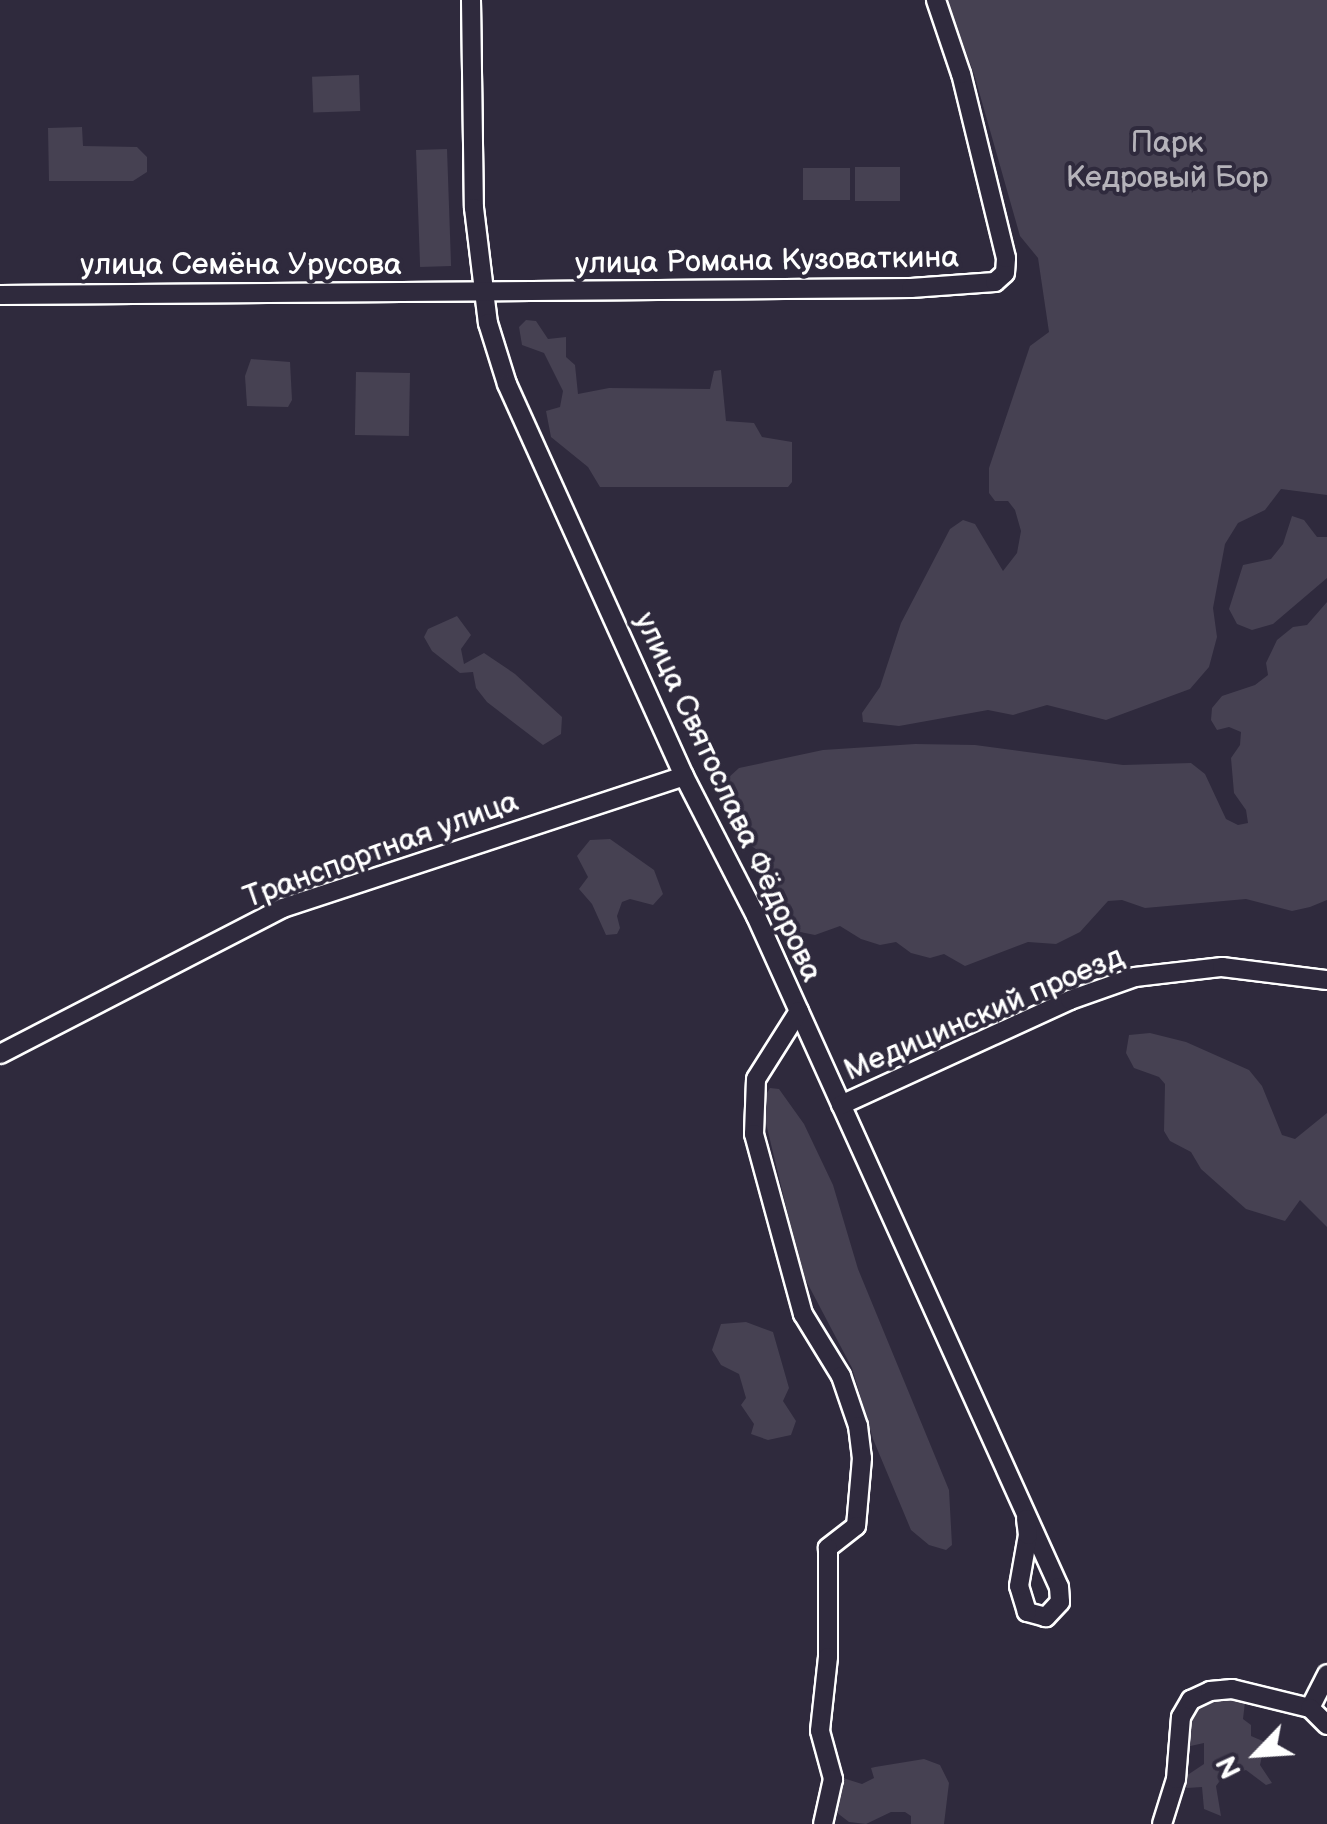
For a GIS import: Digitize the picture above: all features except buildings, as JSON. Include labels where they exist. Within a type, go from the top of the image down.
[{"type":"street","name":"улица Святослава Фёдорова","points":[[471,0],[474,208],[482,292],[507,384],[684,776],[799,1010],[1059,1588],[1060,1602],[1050,1614],[1040,1618],[1027,1612],[1019,1580],[1028,1535],[1026,1519]]},
{"type":"street","name":"улица Романа Кузоваткина","points":[[482,292],[911,288],[1001,279],[1006,258],[984,160],[936,0]]},
{"type":"street","name":"улица Семёна Урусова","points":[[0,295],[482,292]]},
{"type":"street","name":"Транспортная улица","points":[[0,1054],[283,908],[684,776]]},
{"type":"street","name":"Медицинский проезд","points":[[841,1104],[1070,1000],[1134,977],[1222,967],[1327,980]]},
{"type":"street","points":[[799,1010],[756,1079],[754,1134],[803,1314],[841,1376],[858,1426],[862,1458],[854,1530],[828,1548],[828,1657],[820,1731],[832,1779],[823,1824]]},
{"type":"street","points":[[1310,1708],[1327,1674]]},
{"type":"street","points":[[1162,1824],[1176,1778],[1180,1717],[1191,1700],[1210,1690],[1232,1689],[1310,1708],[1327,1725]]},
{"type":"green space","name":"Парк Кедровый Бор","points":[[947,0],[1327,0],[1327,495],[1281,489],[1265,510],[1238,523],[1225,544],[1213,608],[1217,637],[1209,667],[1190,689],[1106,720],[1047,705],[1013,715],[988,710],[899,726],[863,722],[862,713],[880,687],[901,623],[950,529],[963,520],[975,524],[1003,571],[1017,553],[1021,531],[1015,510],[1008,501],[995,501],[989,493],[989,468],[1030,346],[1049,332],[1038,258],[1020,236],[974,74]]},
{"type":"green space","points":[[359,75],[360,111],[313,113],[312,77]]},
{"type":"green space","points":[[82,127],[83,146],[137,147],[147,157],[147,172],[133,181],[49,181],[48,128]]},
{"type":"green space","points":[[447,149],[451,266],[420,267],[416,150]]},
{"type":"green space","points":[[855,167],[900,167],[900,201],[855,201]]},
{"type":"green space","points":[[803,168],[850,168],[850,200],[803,200]]},
{"type":"green space","points":[[526,320],[536,321],[548,339],[566,337],[566,357],[575,365],[578,394],[609,388],[710,389],[714,371],[721,370],[726,421],[754,423],[762,437],[792,442],[792,482],[788,487],[600,487],[588,467],[551,437],[546,411],[560,407],[563,391],[544,353],[522,345],[519,327]]},
{"type":"green space","points":[[251,359],[290,362],[292,400],[288,407],[247,406],[245,376]]},
{"type":"green space","points":[[356,372],[410,373],[409,436],[355,435]]},
{"type":"green space","points":[[1292,516],[1304,520],[1317,537],[1327,537],[1327,578],[1273,624],[1252,630],[1237,624],[1229,609],[1243,565],[1271,559],[1283,544]]},
{"type":"green space","points":[[1327,602],[1327,900],[1310,907],[1292,911],[1246,899],[1145,908],[1122,900],[1108,901],[1080,932],[1056,944],[1028,942],[965,966],[944,954],[930,958],[911,953],[896,942],[880,945],[861,939],[840,926],[815,935],[800,932],[771,887],[760,852],[746,842],[735,820],[728,778],[739,768],[823,750],[915,744],[975,745],[1123,765],[1191,763],[1205,774],[1226,819],[1238,825],[1248,823],[1246,810],[1234,793],[1231,758],[1240,745],[1241,732],[1229,727],[1217,730],[1211,720],[1212,708],[1222,696],[1255,685],[1268,675],[1266,663],[1277,640],[1293,627],[1307,625]]},
{"type":"green space","points":[[457,616],[471,635],[461,649],[464,664],[484,653],[515,674],[562,717],[561,734],[543,745],[487,702],[476,688],[473,672],[460,673],[432,651],[424,637],[428,629]]},
{"type":"green space","points":[[610,839],[654,870],[663,894],[653,905],[630,899],[622,902],[617,916],[620,928],[617,934],[606,935],[592,904],[579,889],[588,877],[577,856],[590,840]]},
{"type":"green space","points":[[1150,1033],[1186,1042],[1249,1070],[1262,1086],[1282,1135],[1295,1139],[1327,1113],[1327,1227],[1300,1200],[1285,1221],[1246,1209],[1201,1169],[1191,1152],[1170,1141],[1164,1131],[1165,1084],[1159,1077],[1134,1068],[1126,1053],[1129,1035]]},
{"type":"green space","points":[[770,1088],[779,1089],[804,1124],[833,1185],[858,1269],[949,1490],[952,1545],[946,1550],[929,1545],[911,1530],[873,1439],[852,1368],[802,1273],[764,1115],[765,1096]]},
{"type":"green space","points":[[746,1322],[773,1332],[789,1388],[783,1401],[796,1421],[791,1435],[768,1440],[751,1434],[754,1424],[741,1405],[746,1398],[739,1374],[721,1365],[712,1350],[721,1324]]},
{"type":"green space","points":[[1228,1696],[1245,1702],[1243,1719],[1251,1725],[1251,1736],[1265,1742],[1260,1765],[1272,1783],[1266,1785],[1246,1770],[1222,1778],[1216,1786],[1221,1816],[1204,1809],[1202,1787],[1187,1788],[1180,1780],[1204,1764],[1204,1743],[1186,1747],[1180,1730],[1199,1704]]},
{"type":"green space","points":[[924,1759],[940,1765],[949,1783],[944,1824],[911,1824],[911,1816],[905,1812],[891,1812],[866,1824],[849,1822],[836,1812],[843,1778],[862,1784],[874,1778],[871,1768]]}]
